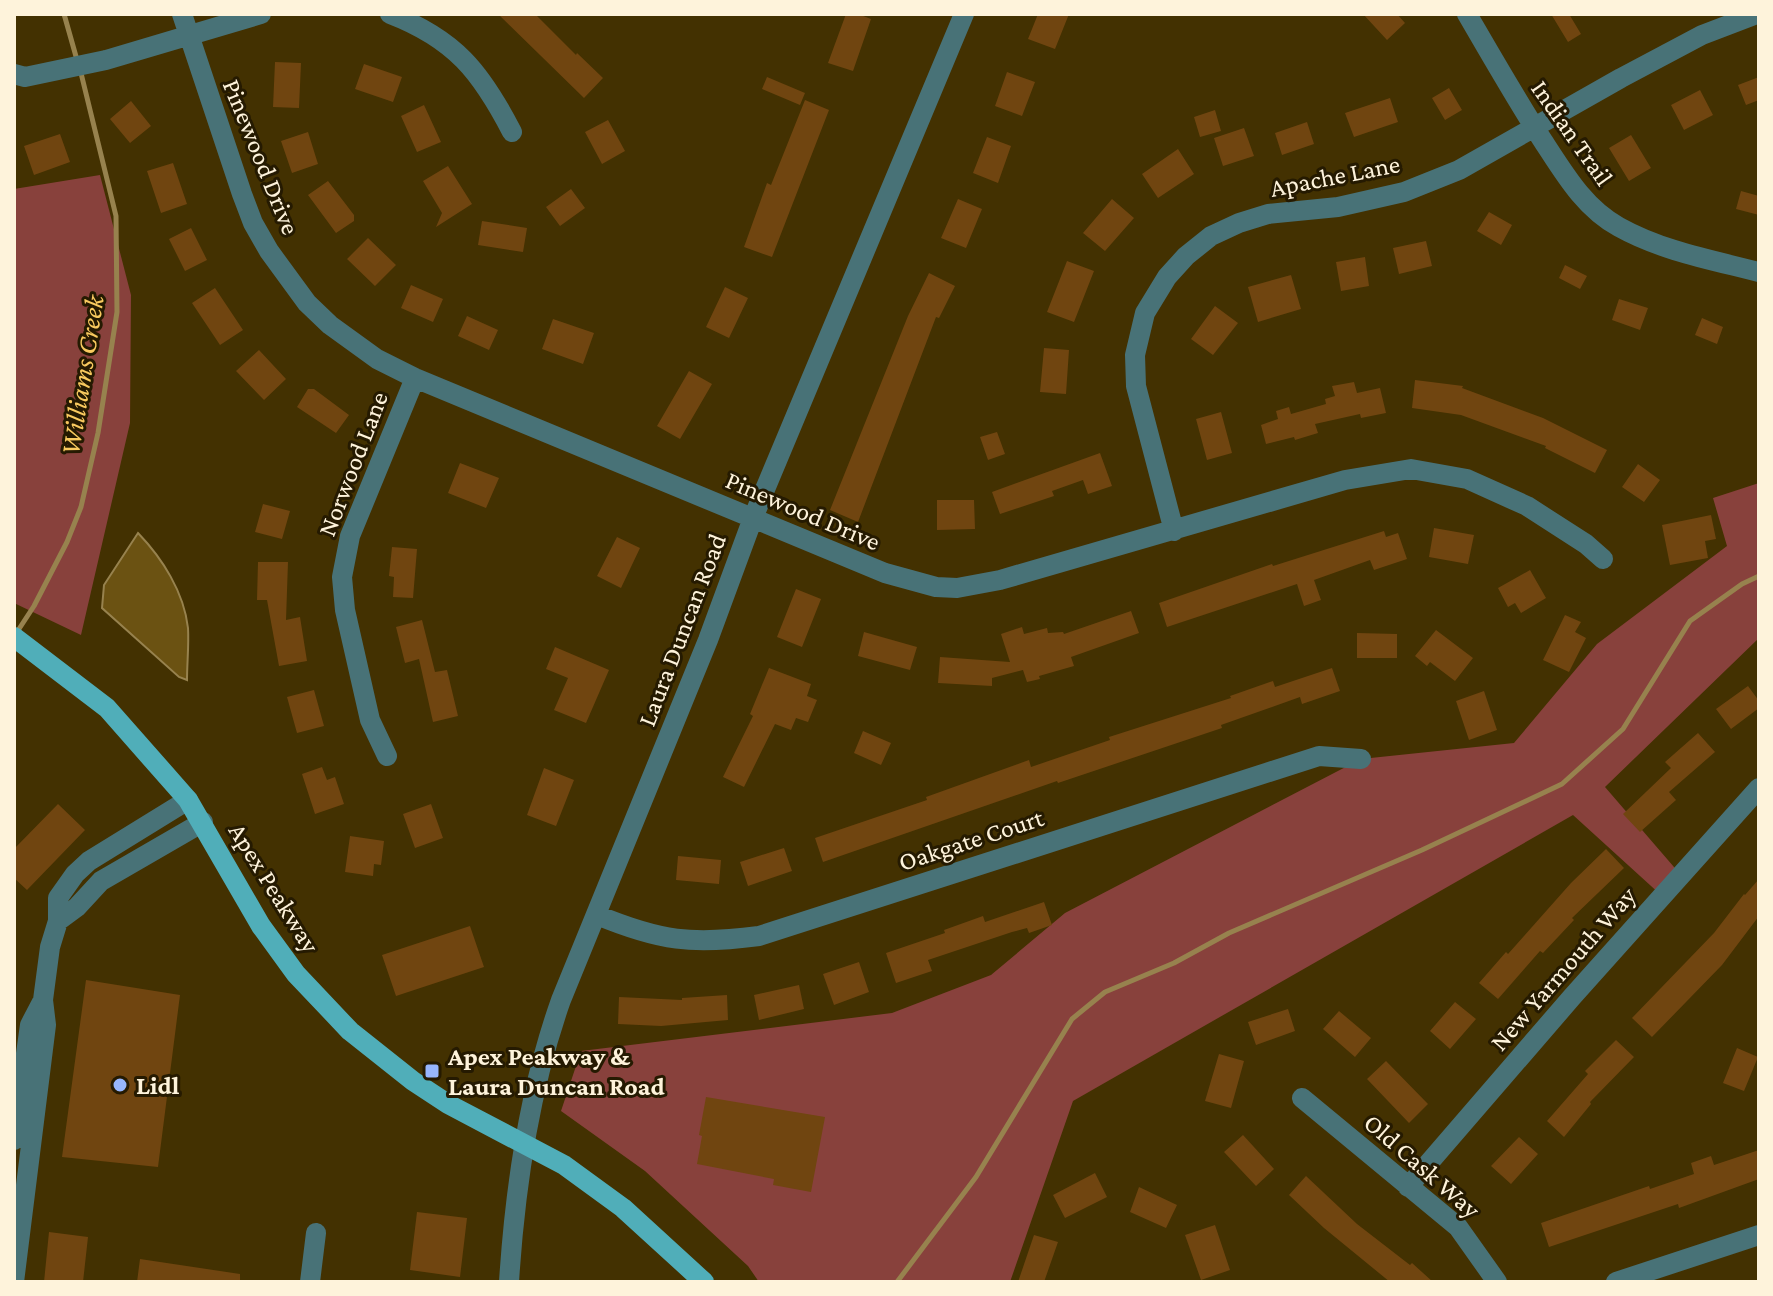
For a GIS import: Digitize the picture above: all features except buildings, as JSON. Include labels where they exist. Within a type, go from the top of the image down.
[{"type":"main road","name":"Apex Peakway","points":[[14,637],[107,708],[188,800],[261,926],[296,974],[350,1031],[413,1081],[448,1104],[564,1165],[623,1208],[704,1282]]},
{"type":"street","name":"Pinewood Drive","points":[[182,14],[253,223],[285,276],[330,325],[377,359],[415,378],[885,573],[936,587],[957,588],[1000,580],[1345,480],[1411,469],[1467,479],[1515,501],[1586,544],[1603,559]]},
{"type":"street","points":[[14,74],[25,77],[63,70],[261,14]]},
{"type":"street","points":[[390,14],[415,23],[453,49],[474,69],[492,92],[512,132]]},
{"type":"street","name":"Laura Duncan Road","points":[[509,1282],[529,1111],[549,1032],[708,640],[753,518],[964,14]]},
{"type":"street","name":"Indian Trail","points":[[1467,14],[1535,128],[1569,181],[1589,205],[1618,227],[1675,251],[1759,272]]},
{"type":"street","name":"Apache Lane","points":[[1174,531],[1136,386],[1135,355],[1145,313],[1167,277],[1186,256],[1211,236],[1239,223],[1268,214],[1338,207],[1404,192],[1459,170],[1702,35],[1757,14]]},
{"type":"street","name":"Norwood Lane","points":[[387,756],[370,720],[345,610],[342,577],[350,536],[415,378]]},
{"type":"street","name":"Oakgate Court","points":[[597,915],[654,936],[683,940],[759,936],[1319,756],[1361,759]]},
{"type":"street","name":"New Yarmouth Way","points":[[1408,1187],[1759,788]]},
{"type":"street","points":[[14,1282],[19,1200],[46,1025],[43,1000],[50,947],[58,921],[58,898],[82,867],[106,848],[188,800]]},
{"type":"street","points":[[58,921],[77,907],[101,881],[203,822]]},
{"type":"street","points":[[14,1140],[30,1025],[43,1000]]},
{"type":"street","name":"Old Cask Way","points":[[1302,1098],[1458,1227],[1497,1282]]},
{"type":"street","points":[[310,1282],[316,1233]]},
{"type":"street","points":[[1616,1282],[1759,1235]]},
{"type":"shaded area","points":[[100,175],[131,295],[130,423],[81,635],[14,603],[14,189]]},
{"type":"shaded area","points":[[1759,483],[1759,638],[1605,787],[1680,874],[1662,896],[1573,815],[1073,1101],[1010,1282],[759,1282],[748,1266],[645,1171],[561,1111],[581,1051],[892,1013],[991,975],[1065,913],[1361,759],[1514,743],[1597,644],[1727,546],[1713,498]]},
{"type":"shaded area","points":[[138,533],[163,565],[182,601],[188,628],[187,680],[179,677],[102,608],[104,585]]},
{"type":"waterway","name":"Williams Creek","points":[[64,14],[77,60]]},
{"type":"waterway","name":"Williams Creek","points":[[17,632],[67,542],[81,507],[98,433],[117,312],[116,216],[80,69]]},
{"type":"waterway","points":[[897,1282],[976,1177],[1072,1019],[1105,992],[1562,784],[1623,729],[1690,621],[1742,584],[1759,576]]},
{"type":"place","name":"Apex Peakway & Laura Duncan Road","points":[[432,1071]]},
{"type":"place","name":"Lidl","points":[[120,1085]]}]
